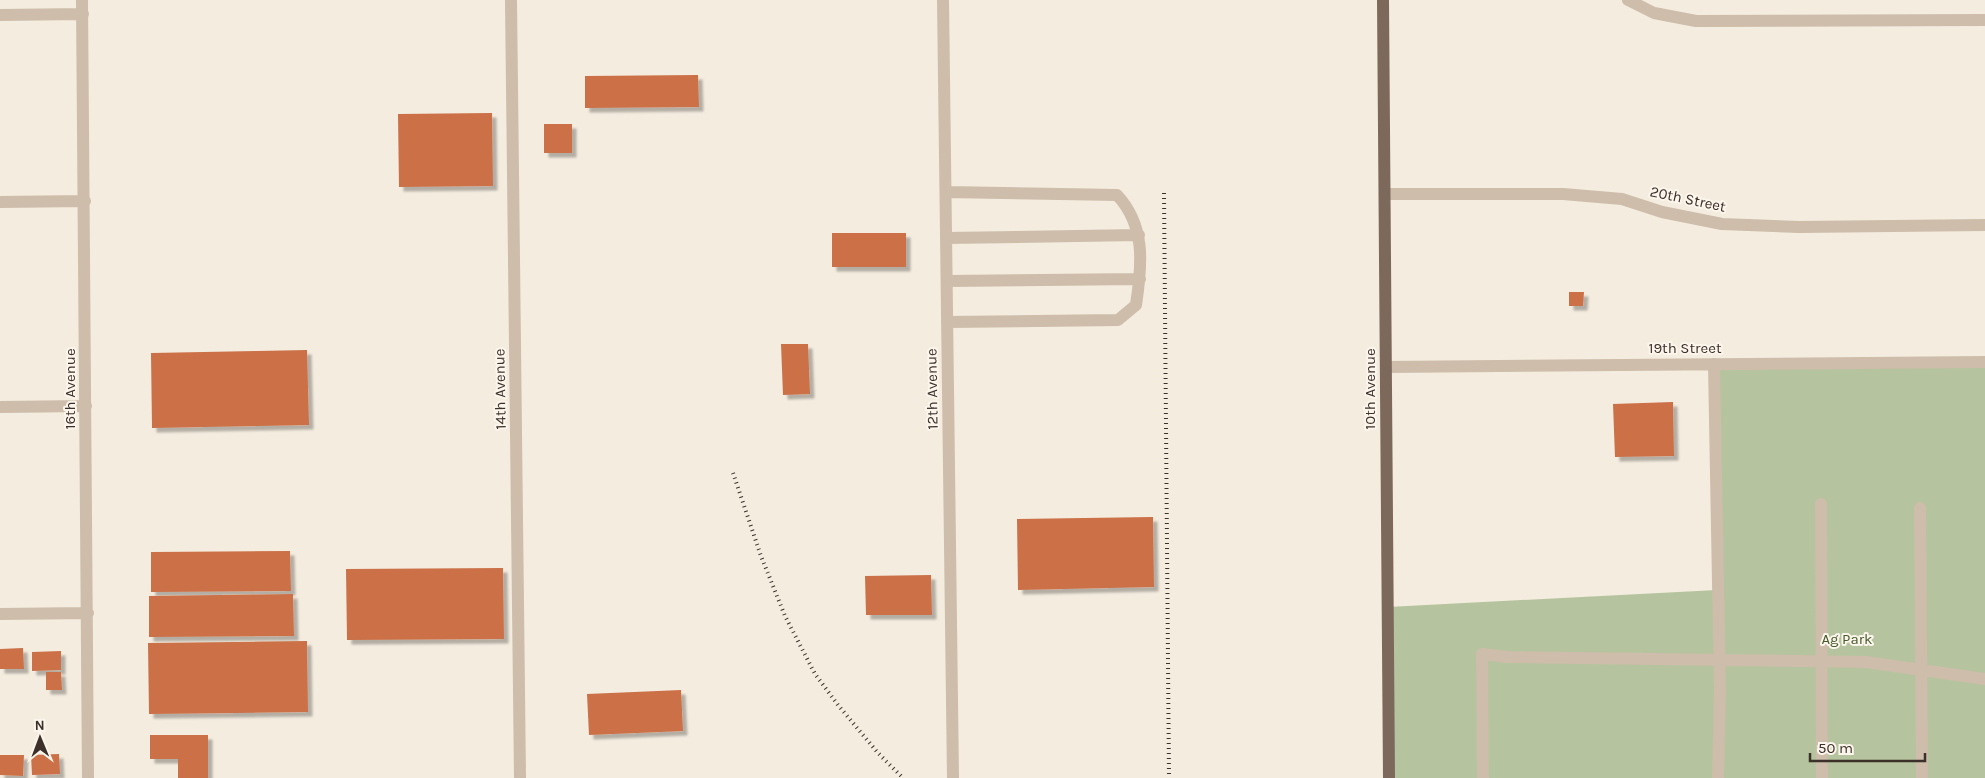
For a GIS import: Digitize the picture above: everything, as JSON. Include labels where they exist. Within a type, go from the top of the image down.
[{"type":"main road","name":"10th Avenue","points":[[1384,0],[1389,778]]},
{"type":"street","name":"16th Avenue","points":[[82,0],[88,778]]},
{"type":"street","name":"14th Avenue","points":[[511,0],[520,778]]},
{"type":"street","name":"12th Avenue","points":[[943,0],[952,778]]},
{"type":"street","points":[[1628,0],[1654,13],[1696,21],[1985,20]]},
{"type":"street","points":[[0,15],[82,14]]},
{"type":"street","points":[[946,192],[1117,195],[1126,204],[1139,235],[1140,279],[1136,304],[1118,320],[947,322]]},
{"type":"street","name":"20th Street","points":[[1385,194],[1563,194],[1622,199],[1662,212],[1722,224],[1799,227],[1985,225]]},
{"type":"street","points":[[0,202],[85,202]]},
{"type":"street","points":[[946,238],[1139,235]]},
{"type":"street","points":[[947,281],[1140,279]]},
{"type":"street","name":"19th Street","points":[[1386,367],[1985,362]]},
{"type":"street","points":[[1714,364],[1719,660],[1718,778]]},
{"type":"street","points":[[0,407],[86,406]]},
{"type":"street","points":[[1821,504],[1822,778]]},
{"type":"street","points":[[1920,508],[1922,778]]},
{"type":"street","points":[[0,614],[88,613]]},
{"type":"street","points":[[1483,778],[1482,654],[1517,657],[1866,662],[1985,679]]},
{"type":"green space","name":"Ag Park","points":[[1985,362],[1985,778],[1389,778],[1388,607],[1717,590],[1714,364]]},
{"type":"building","points":[[698,75],[699,107],[585,108],[585,76]]},
{"type":"building","points":[[492,113],[493,186],[399,187],[398,114]]},
{"type":"building","points":[[544,124],[572,124],[572,153],[544,153]]},
{"type":"building","points":[[832,233],[906,233],[906,267],[832,267]]},
{"type":"building","points":[[1569,292],[1584,292],[1583,306],[1569,306]]},
{"type":"building","points":[[781,344],[808,344],[810,394],[783,395]]},
{"type":"building","points":[[307,350],[309,425],[152,428],[151,353]]},
{"type":"building","points":[[1673,402],[1674,456],[1615,457],[1613,404]]},
{"type":"building","points":[[1153,517],[1154,587],[1018,590],[1017,519]]},
{"type":"building","points":[[290,551],[291,591],[151,592],[151,552]]},
{"type":"building","points":[[503,568],[504,639],[347,640],[346,569]]},
{"type":"building","points":[[931,575],[932,615],[866,615],[865,576]]},
{"type":"building","points":[[293,594],[294,636],[149,637],[149,596]]},
{"type":"building","points":[[307,641],[308,712],[149,714],[148,643]]},
{"type":"building","points":[[23,648],[24,669],[0,669],[0,649]]},
{"type":"building","points":[[61,651],[61,670],[32,671],[32,652]]},
{"type":"building","points":[[46,672],[61,672],[62,690],[46,690]]},
{"type":"building","points":[[681,690],[683,731],[589,735],[587,694]]},
{"type":"building","points":[[150,735],[208,735],[208,778],[178,778],[178,759],[150,759]]},
{"type":"building","points":[[59,754],[60,774],[32,775],[31,755]]},
{"type":"building","points":[[0,755],[24,755],[23,776],[0,775]]},
{"type":"railway","points":[[1164,193],[1169,778]]},
{"type":"railway","points":[[733,473],[761,556],[785,616],[815,674],[878,753],[903,778]]}]
